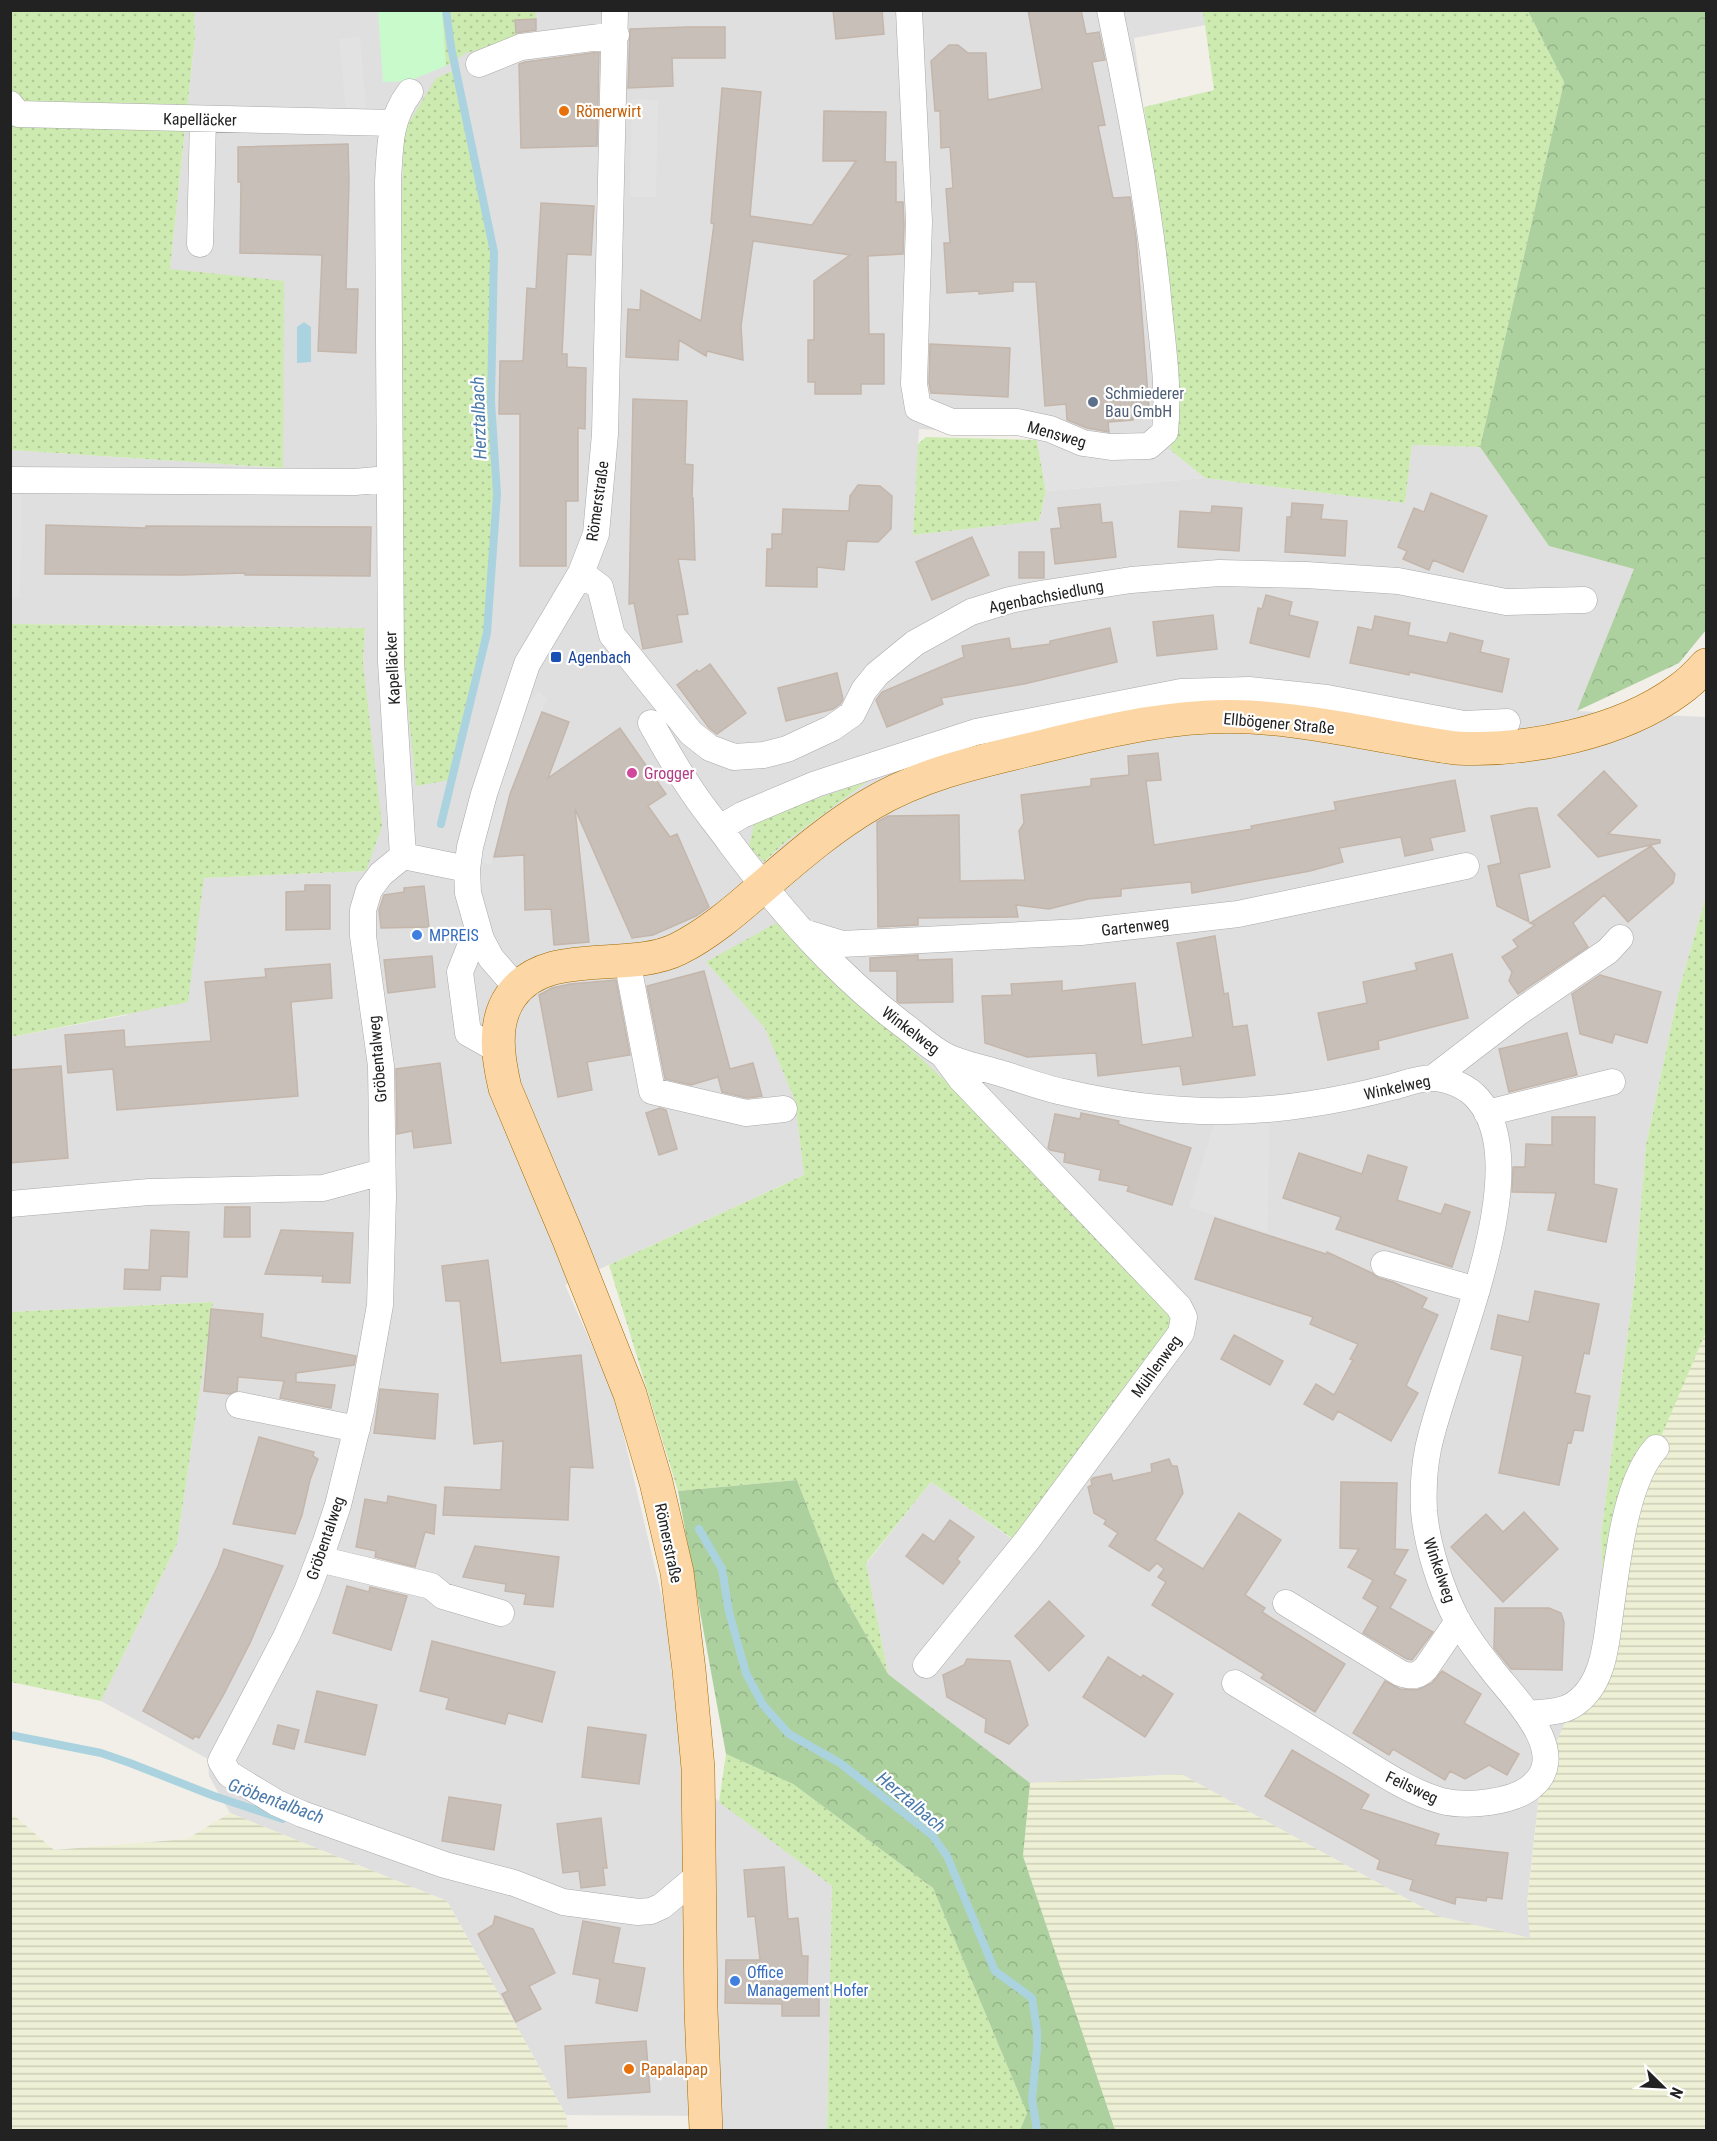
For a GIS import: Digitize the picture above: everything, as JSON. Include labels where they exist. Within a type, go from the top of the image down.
[{"type":"main road","name":"Ellbögener Straße","points":[[763,886],[836,828],[890,793],[960,765],[1085,736],[1174,720],[1246,717],[1307,722],[1455,748],[1478,750],[1513,747],[1554,741],[1618,721],[1664,699],[1707,665]]},
{"type":"main road","name":"Römerstraße","points":[[706,2130],[701,2010],[698,1768],[677,1572],[656,1482],[630,1394],[505,1088],[498,1050],[498,1035],[502,1013],[508,1000],[527,978],[548,968],[644,959],[678,949],[735,910],[763,886]]},
{"type":"street","name":"Mensweg","points":[[909,10],[919,221],[914,384],[918,408],[952,422],[1017,422],[1050,429],[1083,443],[1111,447],[1149,446],[1165,432],[1168,402],[1156,272],[1137,139],[1110,10]]},
{"type":"street","points":[[479,64],[521,47],[615,23]]},
{"type":"street","name":"Römerstraße","points":[[517,988],[490,958],[477,929],[468,893],[467,869],[470,847],[484,794],[527,664],[581,573],[596,534],[605,434],[615,23]]},
{"type":"street","name":"Kapelläcker","points":[[403,856],[391,662],[388,479],[388,181],[394,123],[399,106],[410,92]]},
{"type":"street","name":"Kapelläcker","points":[[10,104],[18,114],[394,123]]},
{"type":"street","points":[[200,244],[203,120]]},
{"type":"street","points":[[10,480],[355,483],[388,479]]},
{"type":"street","name":"Agenbachsiedlung","points":[[581,573],[600,587],[612,635],[691,733],[710,748],[734,757],[764,755],[787,749],[832,728],[852,714],[870,682],[915,643],[971,612],[1040,594],[1131,580],[1219,573],[1306,575],[1398,581],[1506,602],[1584,600]]},
{"type":"street","points":[[720,828],[742,815],[816,784],[976,732],[1181,692],[1260,691],[1327,698],[1464,724],[1507,722]]},
{"type":"street","points":[[651,723],[689,787],[763,886]]},
{"type":"street","points":[[403,856],[467,869]]},
{"type":"street","name":"Gröbentalweg","points":[[403,856],[381,874],[369,890],[363,910],[363,936],[381,1066],[382,1172],[380,1305],[357,1429],[338,1505],[319,1559],[287,1635],[221,1761],[229,1774],[277,1803],[302,1814],[445,1865],[514,1883],[563,1902],[638,1912],[651,1911],[662,1906],[699,1875]]},
{"type":"street","name":"Gartenweg","points":[[801,932],[842,944],[1081,932],[1238,914],[1466,866]]},
{"type":"street","name":"Winkelweg","points":[[763,886],[801,932],[856,987],[944,1056],[1058,1091],[1137,1105],[1218,1112],[1271,1110],[1311,1104],[1433,1078],[1454,1083],[1476,1096],[1494,1129],[1497,1196],[1477,1290],[1429,1446],[1424,1504],[1429,1541],[1437,1571],[1458,1621],[1492,1670],[1528,1714]]},
{"type":"street","points":[[477,929],[460,972],[468,1033],[498,1050]]},
{"type":"street","points":[[1433,1078],[1519,1012],[1608,951],[1620,938]]},
{"type":"street","points":[[627,960],[652,1091],[746,1113],[783,1109]]},
{"type":"street","name":"Mühlenweg","points":[[926,1665],[1029,1538],[1181,1333],[1184,1317],[1179,1307],[961,1078],[944,1056]]},
{"type":"street","points":[[1487,1113],[1612,1082]]},
{"type":"street","points":[[10,1204],[149,1192],[323,1188],[382,1172]]},
{"type":"street","points":[[1384,1264],[1477,1290]]},
{"type":"street","points":[[239,1405],[357,1429]]},
{"type":"street","points":[[1528,1714],[1561,1711],[1571,1706],[1584,1695],[1596,1678],[1601,1667],[1608,1633],[1630,1497],[1640,1470],[1656,1448]]},
{"type":"street","points":[[319,1559],[431,1586],[443,1596],[501,1613]]},
{"type":"street","points":[[1286,1603],[1408,1676],[1420,1674],[1426,1668],[1458,1621]]},
{"type":"street","name":"Feilsweg","points":[[1235,1683],[1396,1781],[1437,1800],[1449,1803],[1490,1802],[1520,1794],[1534,1785],[1542,1773],[1544,1757],[1541,1738],[1528,1714]]},
{"type":"shaded area","points":[[194,11],[1203,11],[1206,25],[1134,38],[1178,370],[1170,450],[1082,458],[1049,436],[919,429],[913,535],[1039,521],[1046,491],[1205,478],[1405,503],[1412,445],[1480,447],[1549,546],[1635,569],[1578,711],[1706,717],[1706,896],[1679,990],[1646,1145],[1634,1287],[1601,1534],[1606,1678],[1541,1777],[1527,1903],[1531,1939],[1438,1916],[1181,1774],[1030,1783],[888,1674],[866,1564],[931,1482],[1022,1546],[1168,1363],[706,962],[765,1027],[795,1101],[804,1175],[565,1285],[614,1395],[665,1610],[683,1774],[832,1886],[827,2130],[714,2130],[713,2116],[566,2115],[447,1901],[230,1813],[209,1776],[208,1759],[101,1701],[177,1544],[213,1302],[11,1312],[11,1037],[127,1015],[204,878],[366,871],[363,663],[365,628],[11,624],[11,450],[282,468],[170,269],[195,36]],"holes":[[[865,783],[783,844],[765,862],[749,847]]]},
{"type":"shaded area","points":[[360,37],[366,108],[346,110],[339,39]]},
{"type":"shaded area","name":"Römerwirt","points":[[632,99],[658,100],[656,197],[630,197]]},
{"type":"shaded area","points":[[1049,436],[1082,458],[1170,450],[1205,478],[1046,491],[1037,440]]},
{"type":"shaded area","points":[[11,493],[22,494],[20,597],[11,597]]},
{"type":"shaded area","points":[[539,691],[547,699],[510,794],[491,865],[478,861],[511,733],[522,708]]},
{"type":"shaded area","points":[[1214,1124],[1269,1124],[1268,1233],[1189,1207]]},
{"type":"green space","points":[[10,11],[194,11],[195,36],[170,269],[284,281],[283,468],[11,450]]},
{"type":"green space","points":[[378,11],[442,11],[446,66],[409,81],[383,82]]},
{"type":"green space","points":[[442,11],[536,11],[536,19],[515,20],[517,39],[466,53],[446,66]]},
{"type":"green space","points":[[1203,11],[1528,11],[1564,82],[1480,447],[1412,445],[1405,503],[1205,478],[1170,450],[1178,370],[1144,107],[1214,90]]},
{"type":"green space","points":[[1528,11],[1706,11],[1706,630],[1679,663],[1577,711],[1634,569],[1549,546],[1480,447],[1564,82]]},
{"type":"green space","points":[[455,70],[494,252],[491,401],[497,494],[487,633],[450,780],[416,786],[401,641],[398,331],[404,131],[436,78]]},
{"type":"green space","points":[[926,437],[1037,440],[1046,491],[1039,521],[913,535],[918,444]]},
{"type":"green space","points":[[11,624],[365,628],[363,663],[382,826],[366,871],[204,878],[188,1002],[11,1037]]},
{"type":"green space","points":[[868,781],[783,844],[764,862],[749,847],[755,820]]},
{"type":"green space","points":[[1706,896],[1706,1332],[1656,1448],[1650,1454],[1606,1678],[1601,1534],[1634,1287],[1646,1145],[1679,990]]},
{"type":"green space","points":[[776,923],[1181,1301],[1168,1363],[1023,1546],[931,1482],[866,1563],[888,1674],[836,1582],[797,1480],[678,1491],[609,1265],[804,1175],[795,1101],[765,1028],[706,962]]},
{"type":"green space","points":[[213,1302],[177,1544],[101,1701],[11,1682],[11,1312]]},
{"type":"green space","points":[[1706,1332],[1706,2130],[1115,2130],[1023,1856],[1030,1783],[1181,1774],[1438,1916],[1530,1938],[1527,1905],[1541,1777],[1566,1720],[1606,1678],[1630,1497]]},
{"type":"green space","points":[[797,1480],[836,1582],[888,1674],[1030,1783],[1023,1856],[1115,2130],[1020,2130],[1027,2113],[933,1888],[793,1784],[726,1754],[678,1491]]},
{"type":"green space","points":[[726,1754],[793,1784],[933,1888],[1027,2113],[1020,2130],[827,2130],[832,1886],[719,1802]]},
{"type":"green space","points":[[10,1812],[54,1850],[187,1839],[230,1813],[447,1901],[566,2115],[568,2130],[11,2130]]},
{"type":"water","points":[[304,322],[311,327],[311,362],[297,363],[297,327]]},
{"type":"building","points":[[833,10],[882,10],[884,34],[836,39]]},
{"type":"building","points":[[1028,10],[1081,10],[1086,34],[1099,32],[1105,60],[1092,62],[1105,125],[1098,126],[1113,198],[1130,197],[1136,238],[1149,408],[1133,409],[1133,420],[1108,422],[1109,432],[1087,428],[1067,420],[1066,404],[1045,406],[1036,282],[1013,282],[1013,291],[979,294],[979,291],[947,293],[944,243],[950,243],[946,189],[953,188],[950,147],[941,148],[940,111],[935,111],[931,61],[949,45],[958,45],[968,53],[986,53],[988,100],[1042,89]]},
{"type":"building","points":[[536,19],[536,30],[516,33],[515,20]]},
{"type":"building","points":[[725,27],[725,58],[672,58],[673,86],[628,88],[630,29]]},
{"type":"building","points":[[599,52],[597,146],[521,148],[519,64]]},
{"type":"building","points":[[722,88],[761,92],[750,216],[812,225],[856,161],[823,161],[824,111],[886,112],[885,162],[896,162],[896,202],[903,202],[904,225],[903,254],[868,256],[869,334],[884,334],[884,384],[861,384],[861,394],[815,394],[815,382],[808,382],[808,340],[814,340],[814,281],[850,255],[753,241],[741,326],[743,360],[707,351],[706,356],[679,340],[678,360],[626,357],[628,309],[640,310],[641,290],[701,321],[714,224],[711,223]]},
{"type":"building","points":[[348,144],[346,289],[358,289],[356,353],[318,351],[322,255],[240,253],[241,182],[238,182],[238,147]]},
{"type":"building","points":[[541,203],[594,206],[591,255],[567,254],[562,354],[567,354],[567,367],[586,368],[585,429],[578,428],[578,501],[566,501],[566,566],[520,566],[520,414],[499,414],[500,361],[523,361],[527,288],[536,289]]},
{"type":"building","points":[[930,344],[1010,348],[1008,397],[931,393]]},
{"type":"building","points":[[633,399],[687,401],[685,464],[693,465],[695,560],[678,559],[688,614],[677,615],[682,642],[643,649],[634,603],[629,604]]},
{"type":"building","points":[[858,485],[880,486],[892,496],[891,529],[878,542],[847,541],[844,570],[817,567],[817,587],[766,586],[767,549],[772,549],[772,534],[782,534],[783,509],[849,511],[850,496]]},
{"type":"building","points":[[1431,493],[1487,516],[1463,572],[1433,560],[1429,570],[1403,559],[1407,551],[1398,547],[1414,508],[1424,512]]},
{"type":"building","points":[[1292,503],[1323,505],[1321,519],[1347,521],[1345,556],[1285,552],[1287,517],[1291,517]]},
{"type":"building","points":[[1100,504],[1102,523],[1112,522],[1116,557],[1055,564],[1051,529],[1061,528],[1058,508]]},
{"type":"building","points":[[1212,506],[1242,508],[1239,551],[1178,547],[1180,511],[1211,513]]},
{"type":"building","points":[[46,525],[146,528],[146,526],[371,527],[370,576],[245,575],[245,573],[45,574]]},
{"type":"building","points":[[972,537],[989,575],[932,600],[916,562]]},
{"type":"building","points":[[1019,552],[1044,552],[1044,578],[1019,578]]},
{"type":"building","points":[[1266,595],[1292,602],[1289,615],[1318,622],[1309,657],[1250,643],[1258,608],[1262,609]]},
{"type":"building","points":[[1213,615],[1217,649],[1157,656],[1153,622]]},
{"type":"building","points":[[1375,616],[1410,623],[1408,635],[1447,643],[1450,633],[1483,641],[1480,652],[1509,659],[1502,692],[1410,672],[1409,675],[1350,663],[1358,627],[1372,630]]},
{"type":"building","points":[[1110,628],[1117,662],[1024,684],[941,698],[943,704],[887,727],[876,700],[882,692],[964,657],[962,646],[1009,638],[1011,649],[1020,648],[1021,650],[1021,648],[1050,644],[1050,641]]},
{"type":"building","points":[[710,664],[746,713],[717,734],[709,728],[677,685],[697,670],[699,672]]},
{"type":"building","points":[[837,673],[843,699],[840,704],[833,709],[786,721],[778,688]]},
{"type":"building","points":[[542,712],[569,722],[548,778],[620,728],[666,794],[648,806],[670,837],[677,834],[709,907],[696,916],[653,935],[632,938],[575,809],[589,942],[554,945],[551,909],[525,910],[524,855],[494,857],[510,794]]},
{"type":"building","points":[[1158,753],[1161,780],[1146,781],[1154,845],[1252,829],[1251,826],[1336,810],[1334,802],[1455,780],[1465,831],[1430,838],[1433,850],[1405,856],[1401,837],[1339,848],[1343,862],[1310,871],[1192,893],[1191,882],[1121,889],[1121,896],[1088,899],[1049,909],[1016,905],[1018,917],[918,918],[918,925],[878,927],[877,822],[888,816],[959,815],[960,881],[1025,880],[1019,831],[1024,823],[1021,795],[1091,786],[1091,779],[1129,775],[1128,756]]},
{"type":"building","points":[[1604,771],[1637,806],[1608,834],[1660,840],[1660,843],[1598,857],[1558,815]]},
{"type":"building","points":[[1537,808],[1550,867],[1519,874],[1529,922],[1497,906],[1488,866],[1501,863],[1491,816]]},
{"type":"building","points":[[1651,846],[1675,874],[1673,883],[1628,922],[1604,895],[1573,923],[1588,947],[1518,994],[1509,981],[1512,972],[1502,957],[1518,947],[1513,940],[1535,925],[1530,923]]},
{"type":"building","points":[[305,885],[330,885],[330,929],[286,930],[286,892],[305,891]]},
{"type":"building","points":[[424,886],[429,927],[381,928],[379,910],[384,895],[404,892],[404,888]]},
{"type":"building","points":[[1215,936],[1224,994],[1228,993],[1233,1027],[1247,1025],[1255,1075],[1183,1085],[1180,1066],[1098,1076],[1096,1053],[1027,1057],[985,1043],[982,996],[1012,995],[1011,984],[1062,981],[1062,991],[1135,983],[1142,1045],[1193,1037],[1177,943]]},
{"type":"building","points":[[1452,954],[1468,1018],[1378,1041],[1379,1049],[1328,1060],[1318,1013],[1367,1003],[1363,982],[1417,970],[1415,963]]},
{"type":"building","points":[[918,955],[918,960],[952,959],[953,1002],[900,1003],[897,1001],[897,971],[870,971],[870,958]]},
{"type":"building","points":[[432,956],[435,987],[388,993],[384,960]]},
{"type":"building","points":[[330,964],[332,998],[291,1002],[298,1096],[117,1110],[113,1069],[68,1073],[65,1035],[124,1030],[125,1047],[211,1041],[205,982],[266,977],[265,969]]},
{"type":"building","points":[[704,971],[730,1069],[753,1063],[762,1096],[747,1098],[722,1092],[718,1077],[691,1085],[665,1079],[647,986]]},
{"type":"building","points":[[1600,975],[1661,992],[1647,1043],[1615,1034],[1612,1043],[1580,1034],[1572,994]]},
{"type":"building","points":[[616,980],[630,1055],[587,1062],[592,1090],[558,1097],[539,995],[552,988],[570,984]]},
{"type":"building","points":[[1567,1033],[1577,1075],[1509,1092],[1499,1049]]},
{"type":"building","points":[[440,1063],[451,1143],[414,1148],[412,1131],[397,1134],[396,1069]]},
{"type":"building","points":[[61,1066],[68,1158],[10,1163],[10,1070]]},
{"type":"building","points":[[660,1108],[666,1110],[677,1149],[659,1155],[646,1113]]},
{"type":"building","points":[[1081,1113],[1119,1121],[1118,1124],[1191,1148],[1172,1205],[1127,1191],[1129,1186],[1099,1180],[1101,1170],[1064,1162],[1065,1153],[1048,1148],[1055,1114],[1080,1119]]},
{"type":"building","points":[[1552,1117],[1595,1117],[1594,1184],[1617,1189],[1606,1242],[1548,1230],[1556,1193],[1512,1192],[1513,1167],[1525,1167],[1526,1144],[1552,1145]]},
{"type":"building","points":[[1299,1153],[1362,1174],[1368,1155],[1407,1167],[1397,1200],[1441,1214],[1445,1204],[1470,1212],[1452,1267],[1336,1229],[1341,1217],[1283,1198]]},
{"type":"building","points":[[225,1207],[250,1207],[250,1237],[224,1237]]},
{"type":"building","points":[[1215,1218],[1326,1254],[1327,1252],[1379,1278],[1427,1298],[1422,1308],[1438,1315],[1406,1386],[1418,1393],[1391,1441],[1338,1411],[1333,1420],[1304,1404],[1316,1384],[1334,1395],[1353,1360],[1350,1359],[1358,1344],[1310,1324],[1313,1317],[1195,1279]]},
{"type":"building","points":[[151,1230],[189,1232],[187,1277],[161,1276],[160,1290],[124,1289],[125,1269],[149,1270]]},
{"type":"building","points":[[281,1230],[353,1233],[350,1283],[322,1282],[323,1276],[265,1274]]},
{"type":"building","points":[[488,1260],[501,1363],[581,1355],[593,1468],[570,1467],[568,1520],[443,1515],[445,1487],[501,1490],[503,1441],[474,1444],[460,1301],[446,1301],[442,1266]]},
{"type":"building","points":[[1535,1291],[1599,1304],[1589,1354],[1584,1353],[1575,1393],[1590,1396],[1583,1431],[1574,1430],[1571,1443],[1568,1442],[1559,1485],[1499,1473],[1523,1356],[1491,1349],[1498,1315],[1529,1322]]},
{"type":"building","points":[[211,1309],[263,1314],[261,1337],[356,1356],[354,1365],[296,1373],[296,1382],[335,1385],[331,1408],[280,1398],[284,1381],[238,1377],[237,1391],[230,1394],[204,1391]]},
{"type":"building","points":[[1234,1335],[1283,1361],[1270,1385],[1221,1359]]},
{"type":"building","points":[[380,1389],[438,1394],[435,1439],[374,1433]]},
{"type":"building","points":[[259,1437],[314,1452],[313,1456],[318,1459],[295,1534],[233,1524]]},
{"type":"building","points":[[1169,1459],[1172,1466],[1177,1466],[1183,1493],[1155,1540],[1203,1569],[1239,1513],[1281,1540],[1245,1595],[1265,1608],[1262,1612],[1345,1664],[1315,1712],[1261,1678],[1264,1674],[1152,1605],[1166,1582],[1158,1577],[1164,1569],[1157,1563],[1149,1571],[1109,1546],[1118,1533],[1104,1524],[1106,1520],[1094,1513],[1088,1487],[1092,1485],[1091,1480],[1111,1474],[1113,1481],[1152,1472],[1151,1464]]},
{"type":"building","points":[[1341,1482],[1397,1483],[1395,1549],[1408,1550],[1394,1574],[1406,1580],[1390,1608],[1433,1632],[1412,1660],[1363,1633],[1378,1607],[1363,1598],[1373,1580],[1348,1567],[1359,1549],[1340,1548]]},
{"type":"building","points":[[388,1496],[436,1505],[434,1534],[425,1532],[415,1567],[375,1557],[376,1551],[356,1547],[365,1499],[387,1503]]},
{"type":"building","points":[[1524,1512],[1558,1549],[1503,1602],[1451,1547],[1486,1514],[1503,1532]]},
{"type":"building","points":[[950,1520],[974,1537],[957,1559],[960,1562],[943,1584],[906,1556],[923,1534],[934,1542]]},
{"type":"building","points":[[475,1546],[559,1557],[553,1607],[524,1604],[526,1594],[505,1591],[506,1584],[463,1577]]},
{"type":"building","points":[[224,1549],[283,1566],[250,1643],[224,1694],[199,1738],[195,1736],[193,1739],[143,1711],[202,1599]]},
{"type":"building","points":[[347,1586],[369,1592],[370,1587],[407,1596],[391,1650],[333,1633]]},
{"type":"building","points":[[1049,1601],[1084,1636],[1049,1671],[1015,1636]]},
{"type":"building","points":[[1495,1608],[1549,1608],[1561,1613],[1564,1622],[1562,1670],[1511,1669],[1494,1648]]},
{"type":"building","points":[[432,1641],[555,1672],[542,1722],[508,1713],[505,1724],[446,1709],[449,1698],[420,1691]]},
{"type":"building","points":[[1108,1657],[1141,1678],[1143,1675],[1173,1694],[1145,1737],[1083,1697]]},
{"type":"building","points":[[967,1659],[1010,1661],[1028,1725],[1009,1744],[985,1732],[986,1719],[947,1697],[943,1675],[964,1665]]},
{"type":"building","points":[[1442,1671],[1481,1694],[1464,1723],[1519,1754],[1507,1775],[1489,1765],[1465,1779],[1450,1771],[1445,1780],[1393,1749],[1389,1755],[1353,1733],[1385,1681],[1400,1689],[1417,1690],[1432,1683]]},
{"type":"building","points":[[317,1691],[377,1705],[365,1755],[305,1742]]},
{"type":"building","points":[[278,1725],[299,1730],[294,1749],[273,1744]]},
{"type":"building","points":[[588,1727],[646,1735],[639,1784],[582,1777]]},
{"type":"building","points":[[1292,1750],[1369,1795],[1361,1809],[1439,1834],[1435,1845],[1508,1853],[1502,1899],[1487,1897],[1486,1901],[1456,1897],[1455,1904],[1410,1890],[1413,1880],[1377,1869],[1380,1860],[1265,1796]]},
{"type":"building","points":[[449,1797],[501,1805],[494,1850],[442,1841]]},
{"type":"building","points":[[601,1818],[607,1868],[603,1868],[605,1885],[581,1888],[579,1871],[563,1873],[557,1824]]},
{"type":"building","points":[[784,1867],[788,1919],[798,1918],[802,1956],[808,1956],[807,1994],[819,1994],[819,2016],[782,2016],[782,2004],[725,2003],[726,1960],[760,1960],[755,1916],[748,1917],[744,1870]]},
{"type":"building","points":[[495,1916],[533,1929],[555,1973],[529,1986],[541,2009],[516,2022],[502,1994],[508,1991],[478,1934],[493,1925]]},
{"type":"building","points":[[583,1921],[620,1928],[613,1963],[645,1968],[637,2011],[596,2003],[600,1979],[573,1974]]},
{"type":"building","points":[[646,2041],[650,2092],[568,2098],[565,2046]]},
{"type":"waterway","name":"Herztalbach","points":[[441,824],[487,633],[497,494],[491,401],[494,252],[451,47],[446,10]]},
{"type":"waterway","name":"Herztalbach","points":[[699,1529],[722,1569],[729,1612],[746,1673],[763,1705],[789,1734],[840,1763],[932,1835],[947,1856],[995,1971],[1032,1998],[1037,2030],[1032,2099],[1037,2130]]},
{"type":"waterway","name":"Gröbentalbach","points":[[10,1735],[101,1753],[214,1796],[283,1819]]},
{"type":"place","name":"Römerwirt","points":[[564,111]]},
{"type":"place","name":"Schmiederer Bau GmbH","points":[[1093,402]]},
{"type":"place","name":"Agenbach","points":[[556,657]]},
{"type":"place","name":"Grogger","points":[[632,773]]},
{"type":"place","name":"MPREIS","points":[[417,935]]},
{"type":"place","name":"Office Management Hofer","points":[[735,1981]]},
{"type":"place","name":"Papalapap","points":[[629,2069]]}]
